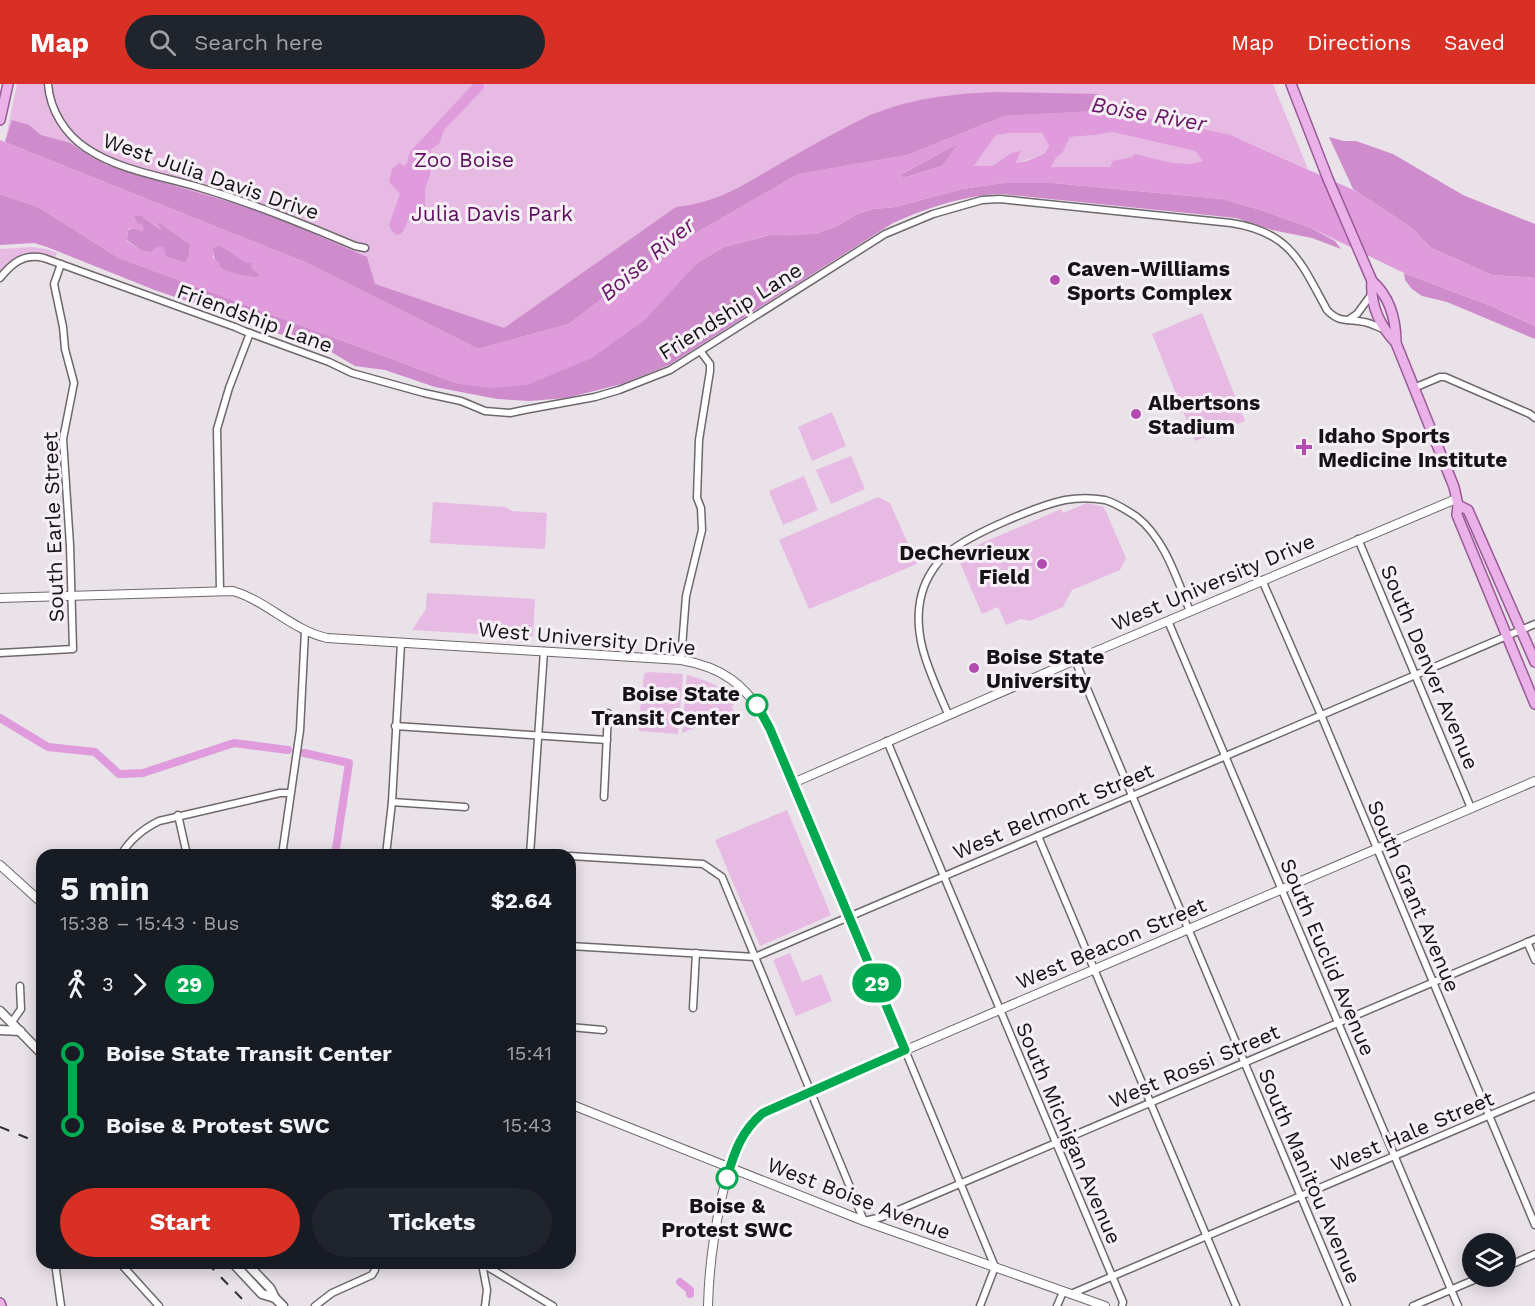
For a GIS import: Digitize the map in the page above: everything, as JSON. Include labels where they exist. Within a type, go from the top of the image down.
[{"type":"main road","points":[[0,120],[8,84]]},
{"type":"main road","points":[[1291,84],[1363,261],[1372,281],[1382,291],[1396,324],[1396,343]]},
{"type":"main road","points":[[1372,281],[1371,296],[1383,329],[1396,343],[1454,487],[1457,515],[1535,704]]},
{"type":"main road","points":[[1457,502],[1468,510],[1535,662]]},
{"type":"main road","points":[[0,1011],[36,1048]]},
{"type":"main road","points":[[0,1030],[20,1031]]},
{"type":"main road","points":[[239,1269],[262,1294],[275,1298]]},
{"type":"main road","points":[[252,1269],[283,1306]]},
{"type":"street","name":"West Julia Davis Drive","points":[[48,84],[51,101],[63,126],[84,147],[103,158],[250,203],[365,248]]},
{"type":"street","name":"Friendship Lane","points":[[0,278],[14,263],[29,256],[35,256],[250,333],[352,373],[452,399],[485,411],[524,411],[595,397],[670,370],[885,234],[912,221],[961,206],[1000,199],[1231,223],[1248,227],[1290,249],[1303,266],[1327,310],[1340,320],[1364,322],[1383,329]]},
{"type":"street","name":"South Earle Street","points":[[0,653],[74,649],[63,439],[74,383],[65,349],[54,284],[61,264]]},
{"type":"street","points":[[1348,320],[1357,314],[1371,296]]},
{"type":"street","points":[[220,590],[217,429],[229,388],[250,333]]},
{"type":"street","points":[[681,660],[686,596],[702,530],[701,508],[697,498],[699,440],[710,364],[701,352]]},
{"type":"street","points":[[1414,388],[1445,377],[1535,418]]},
{"type":"street","points":[[948,714],[927,665],[920,639],[918,617],[922,594],[934,568],[948,552],[964,541],[1049,504],[1076,499],[1107,500],[1139,518],[1152,532],[1165,553],[1190,611]]},
{"type":"street","name":"West University Drive","points":[[0,598],[220,590],[244,594],[305,631],[327,638],[681,660],[725,674],[738,683],[750,696],[770,729],[793,783],[948,714],[1358,539],[1457,502]]},
{"type":"street","name":"South Denver Avenue","points":[[1358,539],[1472,808]]},
{"type":"street","name":"South Grant Avenue","points":[[1262,580],[1535,1225]]},
{"type":"street","name":"South Euclid Avenue","points":[[1168,621],[1458,1306]]},
{"type":"street","name":"West Belmont Street","points":[[576,946],[755,957],[1535,624]]},
{"type":"street","points":[[283,849],[300,730],[305,631]]},
{"type":"street","points":[[387,849],[392,802],[401,643]]},
{"type":"street","points":[[530,849],[544,651]]},
{"type":"street","name":"South Manitou Avenue","points":[[1075,660],[1347,1306]]},
{"type":"street","points":[[604,797],[608,713]]},
{"type":"street","points":[[395,726],[607,740]]},
{"type":"street","name":"South Michigan Avenue","points":[[887,741],[1123,1302],[1122,1306]]},
{"type":"street","name":"West Beacon Street","points":[[708,1306],[713,1246],[736,1147],[746,1129],[776,1105],[1535,781]]},
{"type":"street","points":[[793,783],[995,1267],[980,1306]]},
{"type":"street","points":[[124,849],[145,828],[159,821],[280,793],[290,793]]},
{"type":"street","points":[[392,802],[465,807]]},
{"type":"street","points":[[178,815],[186,849]]},
{"type":"street","points":[[1038,836],[1236,1306]]},
{"type":"street","points":[[576,856],[703,864],[722,878],[864,1221]]},
{"type":"street","points":[[0,865],[36,898]]},
{"type":"street","name":"West Rossi Street","points":[[864,1221],[882,1217],[961,1184],[1535,939]]},
{"type":"street","points":[[1527,942],[1535,960]]},
{"type":"street","points":[[693,1008],[696,953]]},
{"type":"street","points":[[12,1022],[21,1009],[20,987]]},
{"type":"street","points":[[576,1028],[603,1030]]},
{"type":"street","name":"West Hale Street","points":[[1067,1293],[1535,1096]]},
{"type":"street","name":"West Boise Avenue","points":[[576,1109],[864,1221],[1105,1306]]},
{"type":"street","points":[[1516,1263],[1535,1254]]},
{"type":"street","points":[[56,1269],[61,1306]]},
{"type":"street","points":[[125,1269],[159,1306]]},
{"type":"street","points":[[315,1306],[332,1293],[372,1275],[375,1269]]},
{"type":"street","points":[[482,1269],[487,1290],[485,1306]]},
{"type":"street","points":[[491,1269],[553,1306]]},
{"type":"street","points":[[1413,1306],[1462,1285]]},
{"type":"street","points":[[1057,1306],[1067,1293]]},
{"type":"green space","name":"Julia Davis Park","points":[[17,84],[1273,84],[1308,169],[1231,135],[1004,116],[506,343],[5,142]]},
{"type":"green space","points":[[1112,132],[1195,151],[1203,161],[1174,164],[1145,156],[1117,162],[1110,167],[1051,167],[1063,152],[1070,137]]},
{"type":"green space","points":[[1042,133],[1049,146],[1045,153],[1016,164],[1021,152],[1011,153],[992,166],[974,166],[996,135]]},
{"type":"green space","points":[[31,247],[57,253],[55,258],[31,253],[18,256],[0,272],[0,249]]},
{"type":"green space","points":[[1202,313],[1245,421],[1195,441],[1152,334]]},
{"type":"green space","points":[[832,412],[846,446],[812,461],[798,427]]},
{"type":"green space","points":[[851,456],[865,489],[831,504],[816,470]]},
{"type":"green space","points":[[804,476],[818,510],[783,525],[769,491]]},
{"type":"green space","points":[[878,497],[890,503],[917,564],[809,609],[779,540]]},
{"type":"green space","points":[[433,502],[505,507],[512,511],[547,513],[545,549],[430,543]]},
{"type":"green space","name":"DeChevrieux Field","points":[[1087,503],[1104,507],[1126,558],[1120,570],[1072,590],[1063,607],[1030,621],[1021,619],[1006,625],[998,607],[982,614],[958,558],[966,550],[1061,509],[1063,513]]},
{"type":"green space","points":[[427,593],[535,599],[533,635],[531,637],[412,630],[426,609]]},
{"type":"green space","points":[[649,672],[683,674],[678,734],[638,729],[644,674]]},
{"type":"green space","points":[[687,675],[714,684],[732,695],[738,700],[732,707],[734,711],[682,733]]},
{"type":"green space","points":[[787,810],[831,915],[760,946],[715,840]]},
{"type":"green space","points":[[790,953],[802,982],[821,974],[832,1001],[796,1016],[773,960]]},
{"type":"green space","points":[[918,1213],[926,1232],[897,1222]]},
{"type":"shaded area","points":[[473,84],[483,84],[484,88],[444,130],[439,144],[431,149],[425,206],[421,213],[412,214],[401,234],[397,235],[389,225],[400,194],[389,182],[392,169],[399,163],[404,166],[407,163],[410,152]]},
{"type":"shaded area","points":[[998,92],[1099,94],[1098,111],[1004,116],[907,155],[798,174],[680,242],[569,324],[478,349],[305,262],[5,142],[12,120],[29,125],[41,135],[70,143],[107,165],[247,207],[291,224],[367,257],[375,284],[504,328],[676,207],[691,205],[729,192],[831,135],[880,111],[930,98]]},
{"type":"shaded area","points":[[1098,111],[1231,135],[1358,192],[1412,228],[1431,248],[1492,275],[1535,278],[1535,326],[1486,304],[1404,273],[1311,228],[1222,199],[1053,183],[1003,183],[962,189],[895,207],[873,209],[815,234],[769,235],[724,247],[697,263],[645,320],[592,358],[527,385],[490,388],[459,384],[118,258],[38,207],[0,194],[0,140],[305,262],[478,349],[569,324],[680,242],[798,174],[907,155],[1004,116]],"holes":[[[1112,132],[1195,151],[1203,161],[1186,164],[1134,154],[1132,157],[1113,161],[1110,167],[1051,167],[1063,152],[1070,137]],[[1042,133],[1049,146],[1045,153],[1027,161],[1016,163],[1021,151],[1011,153],[992,166],[974,166],[996,135]],[[957,144],[942,166],[903,178],[900,175]],[[133,216],[142,216],[163,231],[157,223],[161,224],[190,244],[186,263],[166,257],[164,247],[158,246],[150,253],[140,250],[127,241],[128,229],[134,228],[142,231],[145,229],[141,223],[138,224]],[[219,245],[246,263],[251,263],[251,267],[259,274],[259,277],[220,268],[220,263],[213,258],[213,248]]]},
{"type":"shaded area","points":[[1329,137],[1356,141],[1393,154],[1463,195],[1535,224],[1535,278],[1492,275],[1431,248],[1412,228],[1353,189]]},
{"type":"shaded area","points":[[959,143],[942,166],[903,178],[900,175]]},
{"type":"shaded area","points":[[1003,183],[1053,183],[1222,199],[1311,228],[1335,241],[1341,249],[1312,238],[1272,230],[1236,218],[1002,194],[974,197],[933,207],[893,223],[669,365],[622,384],[566,398],[530,401],[497,399],[435,387],[385,370],[355,366],[331,352],[247,325],[235,317],[157,291],[47,247],[34,243],[0,245],[0,194],[38,207],[119,258],[459,384],[677,283],[697,263],[724,247],[770,235],[815,234],[873,209],[895,207],[962,189]]},
{"type":"shaded area","points":[[133,216],[142,216],[161,230],[156,222],[161,224],[190,244],[186,263],[166,257],[158,247],[151,253],[140,250],[127,240],[128,230],[134,228],[142,231]]},
{"type":"shaded area","points":[[219,245],[251,263],[251,267],[259,274],[259,277],[234,274],[221,268],[214,257],[213,248]]},
{"type":"shaded area","points":[[1404,273],[1486,304],[1535,326],[1535,339],[1447,302],[1422,296],[1412,289],[1405,280]]},
{"type":"waterway","points":[[0,718],[48,747],[95,752],[119,774],[143,773],[234,743],[288,750]]},
{"type":"waterway","points":[[304,753],[349,763],[336,849]]},
{"type":"waterway","points":[[680,1282],[690,1290],[690,1294]]},
{"type":"railway","points":[[0,1127],[36,1142]]},
{"type":"railway","points":[[213,1269],[249,1306]]},
{"type":"bus line","name":"29","points":[[727,1178],[736,1147],[746,1129],[763,1113],[776,1105],[905,1050],[770,729],[757,705]]},
{"type":"place","name":"Caven-Williams Sports Complex","points":[[1055,280]]},
{"type":"place","name":"Albertsons Stadium","points":[[1136,414]]},
{"type":"place","name":"Idaho Sports Medicine Institute","points":[[1304,447]]},
{"type":"place","name":"DeChevrieux Field","points":[[1042,564]]},
{"type":"place","name":"Boise State University","points":[[974,668]]},
{"type":"place","name":"Boise State Transit Center","points":[[757,705]]},
{"type":"place","name":"Boise & Protest SWC","points":[[727,1178]]},
{"type":"water label","name":"Boise River","points":[[1149,114]]},
{"type":"water label","name":"Boise River","points":[[647,259]]},
{"type":"park label","name":"Zoo Boise","points":[[464,159]]}]
